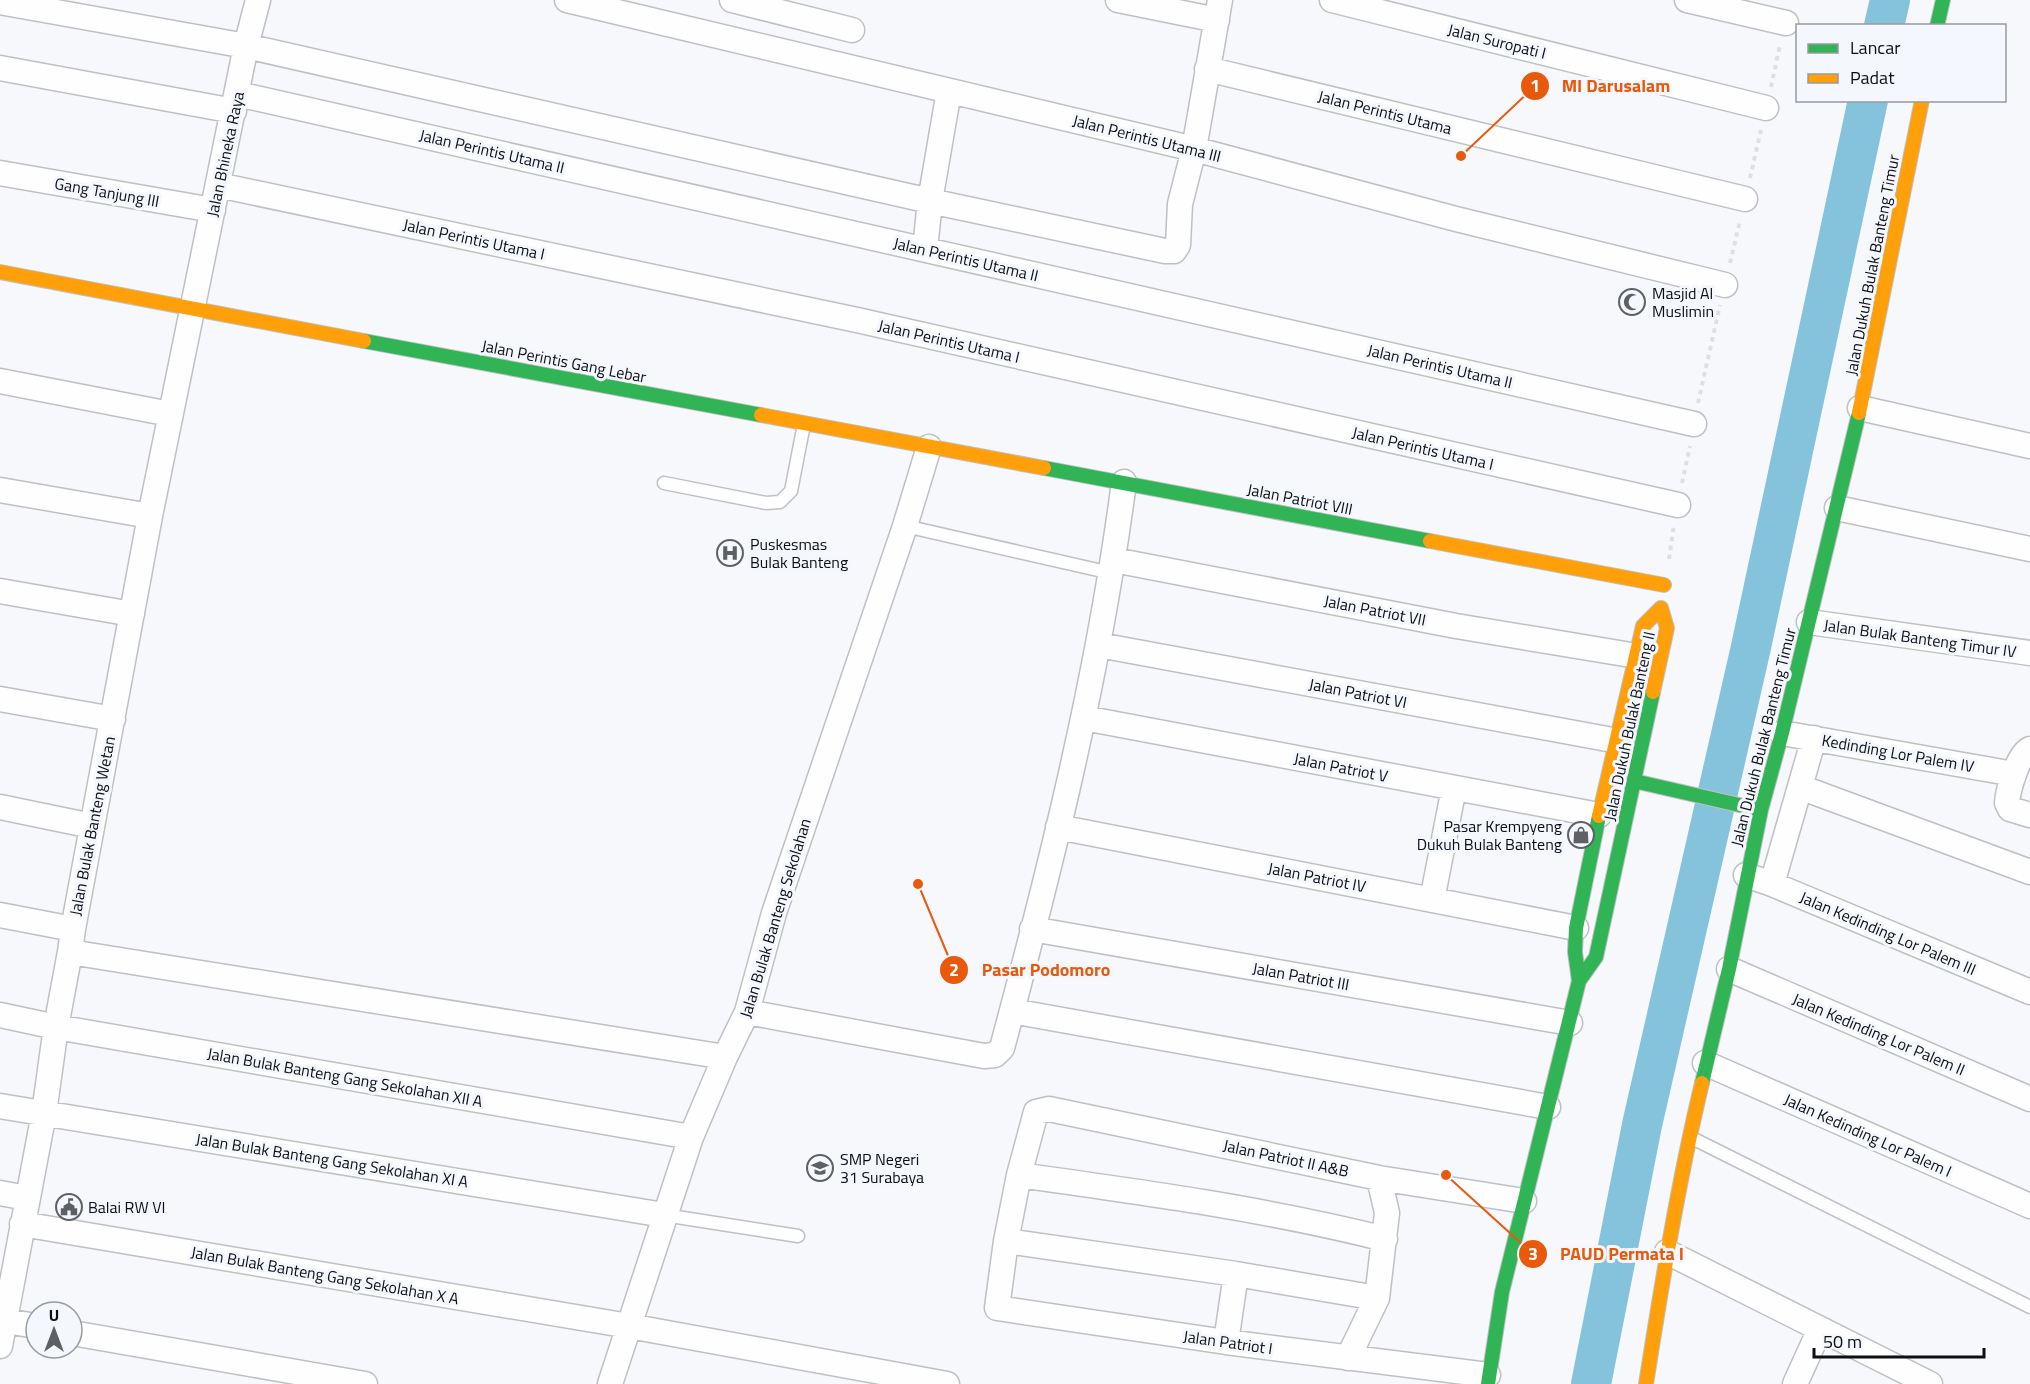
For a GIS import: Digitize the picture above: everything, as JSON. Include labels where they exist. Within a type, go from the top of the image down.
[{"type":"street","name":"Jalan Bhineka Raya","points":[[193,309],[246,46],[258,0]]},
{"type":"street","name":"Jalan Perintis Utama III","points":[[567,0],[1194,148],[1456,219],[1725,285]]},
{"type":"street","points":[[732,0],[852,30]]},
{"type":"street","points":[[0,2],[246,46],[930,201],[1165,251],[1174,251],[1178,245],[1180,204],[1194,148],[1219,10],[1118,0]]},
{"type":"street","name":"Jalan Suropati I","points":[[1332,0],[1766,108]]},
{"type":"street","points":[[1687,0],[1785,24]]},
{"type":"street","points":[[1937,24],[1943,0]]},
{"type":"street","name":"Jalan Perintis Utama II","points":[[0,68],[236,102],[926,249],[1694,424]]},
{"type":"street","name":"Jalan Perintis Utama","points":[[1207,69],[1745,200]]},
{"type":"street","points":[[926,249],[930,201],[949,91]]},
{"type":"street","name":"Jalan Dukuh Bulak Banteng Timur","points":[[1646,1384],[1667,1252],[1689,1137],[1729,969],[1746,875],[1916,179],[1922,102]]},
{"type":"street","name":"Gang Tanjung III","points":[[0,173],[213,210]]},
{"type":"street","name":"Jalan Perintis Utama I","points":[[218,184],[869,323],[1678,505]]},
{"type":"street","name":"Jalan Perintis Gang Lebar","points":[[0,272],[929,447]]},
{"type":"street","name":"Jalan Bulak Banteng Wetan","points":[[0,1346],[6,1321],[5,1292],[22,1224],[44,1113],[56,1027],[92,826],[150,516],[193,309]]},
{"type":"street","points":[[0,381],[171,414]]},
{"type":"street","points":[[1860,408],[2030,446]]},
{"type":"street","name":"Jalan Patriot VIII","points":[[929,447],[1664,585]]},
{"type":"street","name":"Jalan Bulak Banteng Sekolahan","points":[[610,1384],[691,1137],[747,1012],[774,913],[905,526],[929,447]]},
{"type":"street","points":[[747,1012],[984,1056],[995,1055],[1002,1048],[1084,718],[1099,645],[1124,482]]},
{"type":"street","points":[[0,490],[150,516]]},
{"type":"street","points":[[1837,508],[2030,549]]},
{"type":"street","name":"Jalan Patriot VII","points":[[1112,567],[1637,656]]},
{"type":"street","points":[[0,591],[132,614]]},
{"type":"street","name":"Jalan Dukuh Bulak Banteng II","points":[[1488,1379],[1502,1292],[1580,981],[1596,957],[1667,628],[1661,608],[1643,626],[1599,815],[1576,928],[1575,952],[1580,981]]},
{"type":"street","name":"Jalan Bulak Banteng Timur IV","points":[[1809,622],[2030,653]]},
{"type":"street","name":"Jalan Patriot VI","points":[[1099,645],[1618,741]]},
{"type":"street","points":[[0,699],[113,719]]},
{"type":"street","name":"Jalan Patriot V","points":[[1084,718],[1599,815]]},
{"type":"street","name":"Kedinding Lor Palem IV","points":[[1782,733],[2014,774]]},
{"type":"street","points":[[1772,884],[1814,738]]},
{"type":"street","points":[[2030,749],[2024,752],[2014,774],[2007,799],[2008,806],[2030,815]]},
{"type":"street","points":[[1634,781],[1761,810]]},
{"type":"street","points":[[1800,787],[2030,872]]},
{"type":"street","points":[[1432,900],[1454,788]]},
{"type":"street","points":[[0,807],[92,826]]},
{"type":"street","name":"Jalan Patriot IV","points":[[1058,827],[1576,928]]},
{"type":"street","name":"Jalan Kedinding Lor Palem III","points":[[1746,875],[2030,992]]},
{"type":"street","points":[[0,915],[71,940],[725,1057]]},
{"type":"street","name":"Jalan Patriot III","points":[[1032,928],[1570,1023]]},
{"type":"street","name":"Jalan Kedinding Lor Palem II","points":[[1729,969],[2030,1099]]},
{"type":"street","points":[[1012,1011],[1548,1107]]},
{"type":"street","name":"Jalan Bulak Banteng Gang Sekolahan XII A","points":[[0,1015],[56,1027],[691,1137]]},
{"type":"street","name":"Jalan Kedinding Lor Palem I","points":[[1705,1063],[2030,1206]]},
{"type":"street","name":"Jalan Bulak Banteng Gang Sekolahan XI A","points":[[0,1106],[664,1215]]},
{"type":"street","name":"Jalan Patriot II A&B","points":[[1019,1175],[1036,1112],[1049,1109],[1379,1178],[1524,1201]]},
{"type":"street","points":[[1377,1298],[1006,1241],[1019,1175],[1310,1221],[1385,1239]]},
{"type":"street","points":[[1348,1358],[1377,1298],[1387,1214],[1379,1178]]},
{"type":"street","points":[[0,1193],[27,1198]]},
{"type":"street","name":"Jalan Bulak Banteng Gang Sekolahan X A","points":[[22,1224],[628,1326],[947,1384]]},
{"type":"street","name":"Jalan Patriot I","points":[[1006,1241],[997,1308],[1488,1379]]},
{"type":"street","points":[[1667,1252],[1930,1384]]},
{"type":"street","points":[[1226,1342],[1236,1275]]},
{"type":"street","points":[[6,1321],[24,1324]]},
{"type":"street","points":[[1795,1384],[1820,1329]]},
{"type":"street","points":[[84,1334],[365,1384]]},
{"type":"lane","points":[[664,483],[766,503],[780,502],[791,491],[804,423]]},
{"type":"lane","points":[[905,526],[1112,567]]},
{"type":"lane","points":[[1689,1137],[2030,1307]]},
{"type":"lane","points":[[664,1215],[798,1236]]},
{"type":"waterway","points":[[1884,24],[1890,0]]},
{"type":"waterway","points":[[1591,1384],[1642,1125],[1751,647],[1868,102]]},
{"type":"traffic: fast","points":[[1937,24],[1943,0]]},
{"type":"traffic: fast","points":[[364,341],[761,415]]},
{"type":"traffic: fast","points":[[1702,1083],[1729,969],[1761,810],[1782,733],[1859,413]]},
{"type":"traffic: fast","points":[[1044,468],[1430,541]]},
{"type":"traffic: fast","points":[[1488,1384],[1502,1292],[1579,981],[1596,957],[1653,692]]},
{"type":"traffic: fast","points":[[1634,781],[1761,810]]},
{"type":"traffic: fast","points":[[1579,981],[1575,952],[1576,928],[1599,816]]},
{"type":"traffic: slow","points":[[1859,413],[1922,102]]},
{"type":"traffic: slow","points":[[0,272],[364,341]]},
{"type":"traffic: slow","points":[[761,415],[1044,468]]},
{"type":"traffic: slow","points":[[1430,541],[1664,585]]},
{"type":"traffic: slow","points":[[1599,816],[1643,626],[1661,608],[1667,628],[1653,692]]},
{"type":"traffic: slow","points":[[1646,1384],[1664,1271],[1702,1083]]},
{"type":"place","name":"MI Darusalam","points":[[1461,156]]},
{"type":"place","name":"Masjid Al Muslimin","points":[[1632,302]]},
{"type":"place","name":"Puskesmas Bulak Banteng","points":[[730,553]]},
{"type":"place","name":"Pasar Krempyeng Dukuh Bulak Banteng","points":[[1581,835]]},
{"type":"place","name":"Pasar Podomoro","points":[[918,884]]},
{"type":"place","name":"SMP Negeri 31 Surabaya","points":[[820,1168]]},
{"type":"place","name":"PAUD Permata I","points":[[1446,1175]]},
{"type":"place","name":"Balai RW VI","points":[[69,1207]]}]
